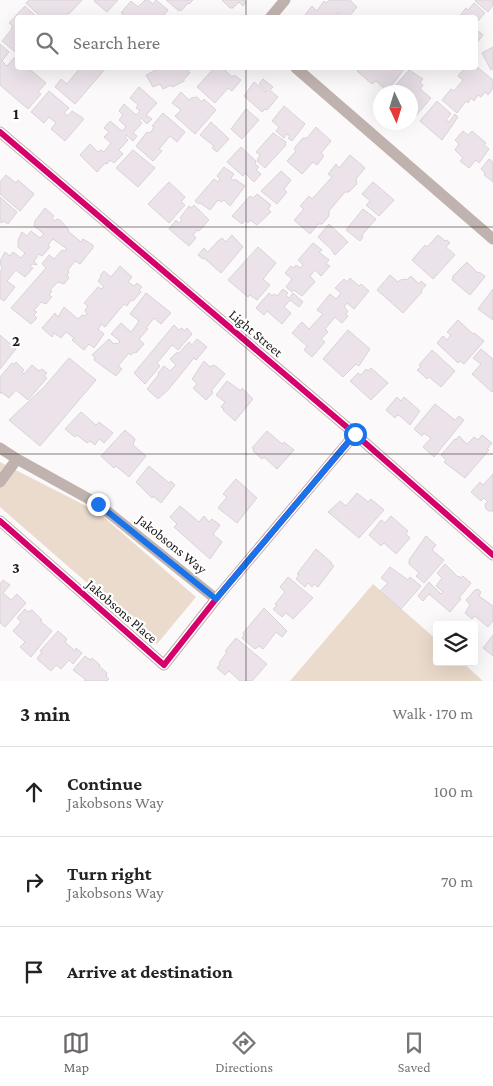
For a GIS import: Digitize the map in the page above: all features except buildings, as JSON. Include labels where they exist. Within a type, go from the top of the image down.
[{"type":"street","points":[[272,15],[285,0]]},
{"type":"street","points":[[298,70],[493,239]]},
{"type":"street","name":"Light Street","points":[[0,132],[355,434],[493,555]]},
{"type":"street","points":[[216,599],[355,434]]},
{"type":"street","name":"Jakobsons Way","points":[[0,448],[17,460],[98,504],[216,599]]},
{"type":"street","points":[[0,482],[17,460]]},
{"type":"street","name":"Jakobsons Place","points":[[0,521],[164,665],[216,599]]},
{"type":"shaded area","points":[[0,462],[98,512],[196,597],[157,644],[0,507]]},
{"type":"shaded area","points":[[373,584],[433,636],[433,666],[466,666],[483,681],[290,681]]},
{"type":"cycle path","points":[[0,132],[355,434],[493,555]]},
{"type":"cycle path","points":[[0,521],[164,665],[216,599],[355,434]]},
{"type":"route","points":[[98,504],[216,599],[355,434]]}]
